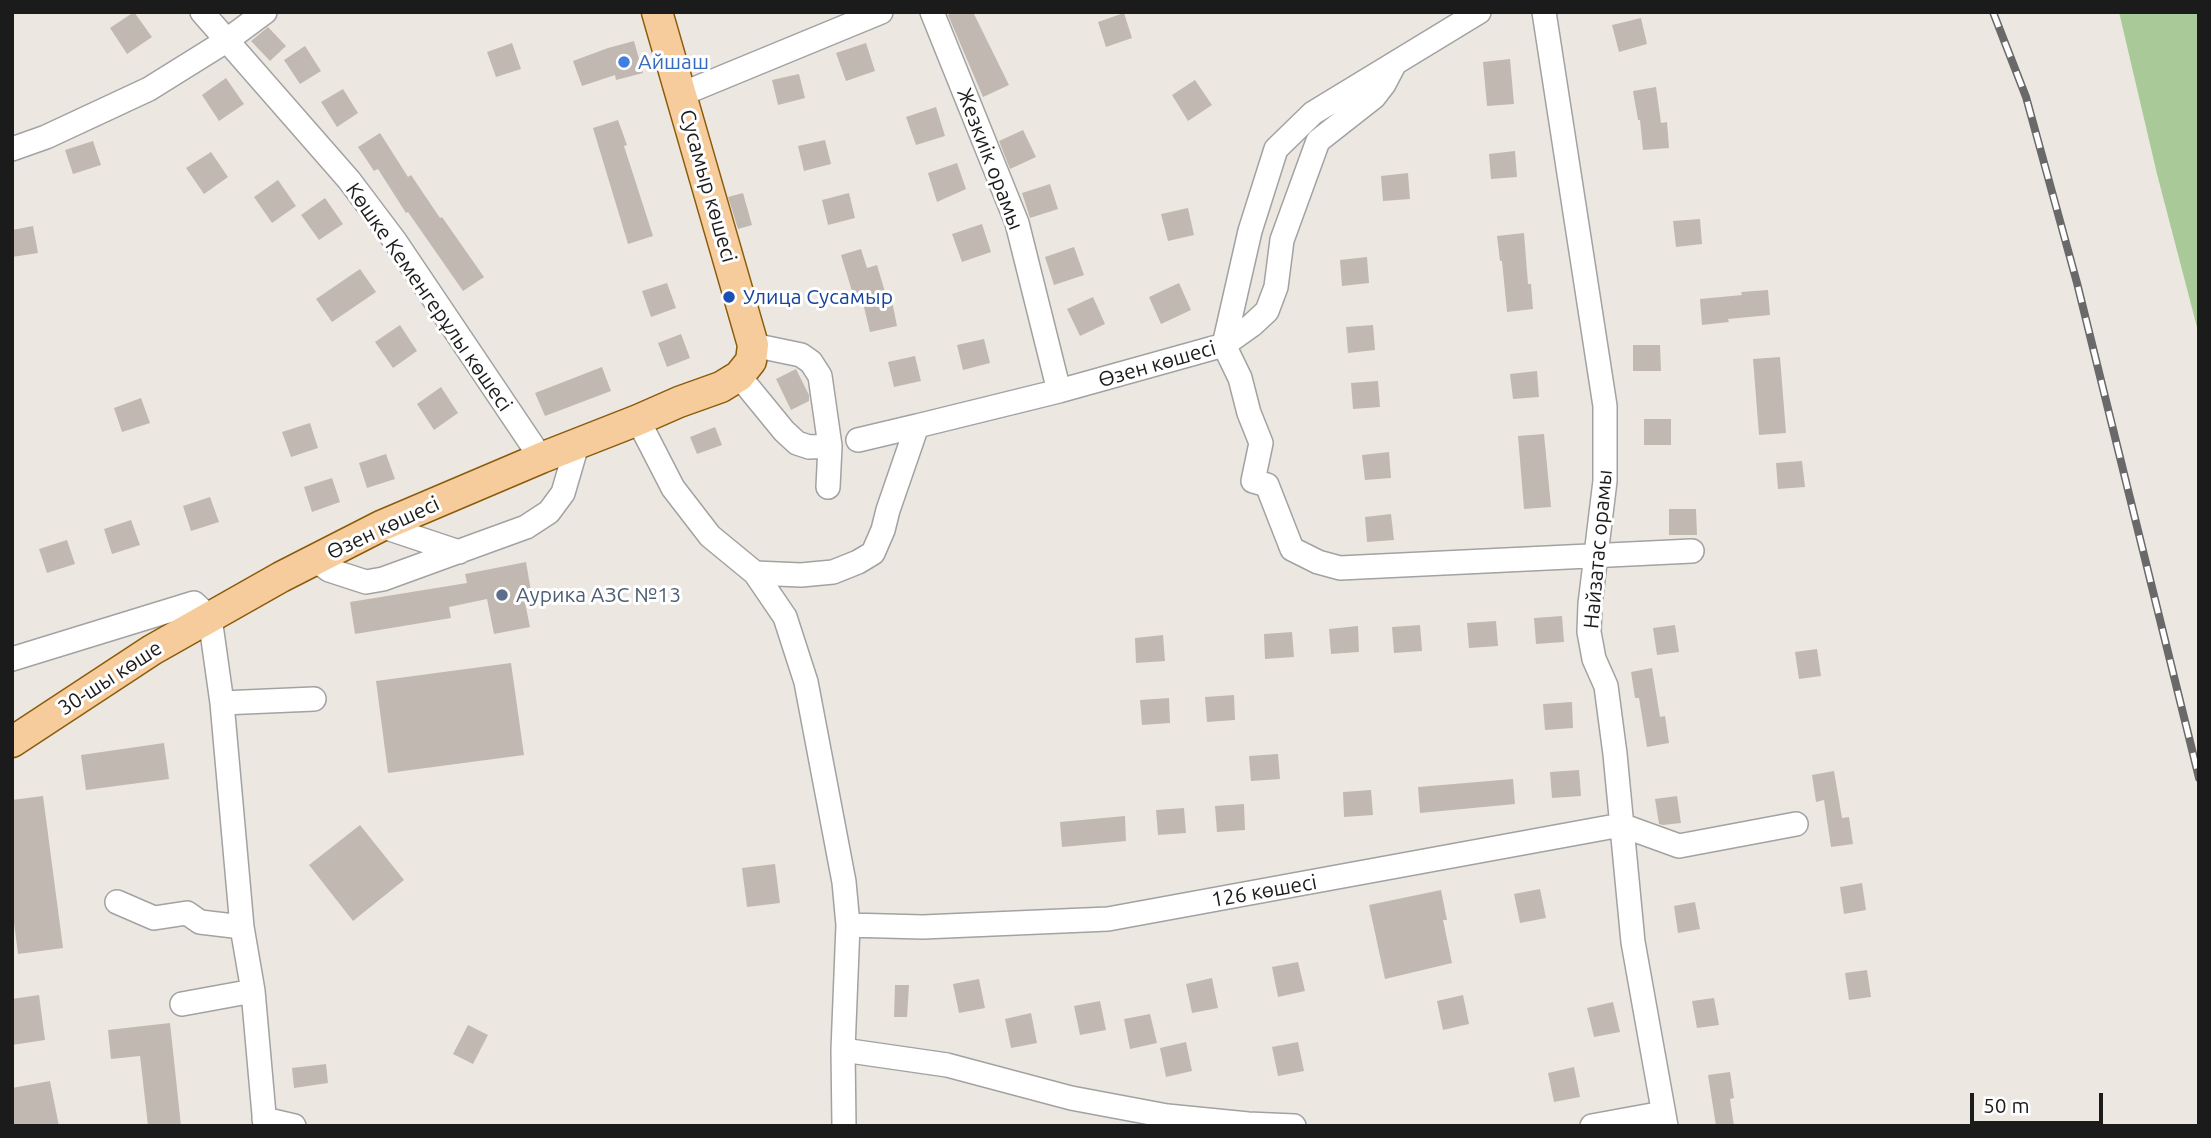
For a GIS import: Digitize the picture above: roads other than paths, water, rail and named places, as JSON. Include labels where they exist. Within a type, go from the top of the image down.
[{"type":"main road","name":"Сусамыр көшесі","points":[[657,12],[682,94],[748,361]]},
{"type":"main road","name":"Өзен көшесі","points":[[210,618],[382,526],[541,458],[721,387],[748,361]]},
{"type":"main road","name":"30-шы көше","points":[[12,741],[152,650],[210,618]]},
{"type":"street","name":"Көшке Кеменгерұлы көшесі","points":[[202,12],[349,180],[395,241],[541,458]]},
{"type":"street","points":[[12,149],[46,137],[149,89],[226,41],[265,12]]},
{"type":"street","points":[[682,94],[881,12]]},
{"type":"street","name":"Жезкиік орамы","points":[[932,12],[1017,223],[1059,391]]},
{"type":"street","points":[[1479,12],[1313,113],[1276,149],[1250,230],[1224,345],[1240,378],[1249,413],[1261,443],[1253,481],[1267,485],[1292,549],[1318,562],[1340,568],[1692,551]]},
{"type":"street","name":"Найзатас орамы","points":[[1544,12],[1605,407],[1605,481],[1595,555],[1589,632],[1594,659],[1606,686],[1633,942],[1665,1119]]},
{"type":"street","name":"Өзен көшесі","points":[[858,440],[1059,391],[1224,345],[1252,326],[1267,311],[1276,287],[1282,240],[1318,141],[1374,97],[1395,62]]},
{"type":"street","points":[[828,487],[830,446],[820,376],[811,362],[791,351],[748,361],[784,431],[797,443],[809,447],[830,446]]},
{"type":"street","points":[[638,421],[673,488],[710,536],[755,573],[785,617],[806,682],[844,882],[848,925],[843,1050],[844,1126]]},
{"type":"street","points":[[755,573],[801,575],[833,572],[873,553],[917,426]]},
{"type":"street","points":[[315,560],[328,570],[366,582],[383,579],[526,527],[549,512],[563,493],[577,445]]},
{"type":"street","points":[[382,526],[459,552]]},
{"type":"street","points":[[12,659],[194,603],[210,618],[222,703],[242,927],[253,990],[265,1122],[293,1126]]},
{"type":"street","points":[[222,703],[314,699]]},
{"type":"street","points":[[1621,825],[1678,846],[1796,824]]},
{"type":"street","name":"126 көшесі","points":[[848,925],[923,927],[1108,919],[1621,825]]},
{"type":"street","points":[[117,902],[154,918],[187,913],[200,922],[242,927]]},
{"type":"street","points":[[181,1004],[253,990]]},
{"type":"street","points":[[843,1050],[947,1065],[1070,1098],[1167,1116],[1294,1126]]},
{"type":"street","points":[[1592,1126],[1665,1119]]},
{"type":"railway","points":[[1993,12],[2026,97],[2077,283],[2199,778]]},
{"type":"place","name":"Айшаш","points":[[624,62]]},
{"type":"place","name":"Улица Сусамыр","points":[[729,297]]},
{"type":"place","name":"Аурика АЗС №13","points":[[502,595]]}]
